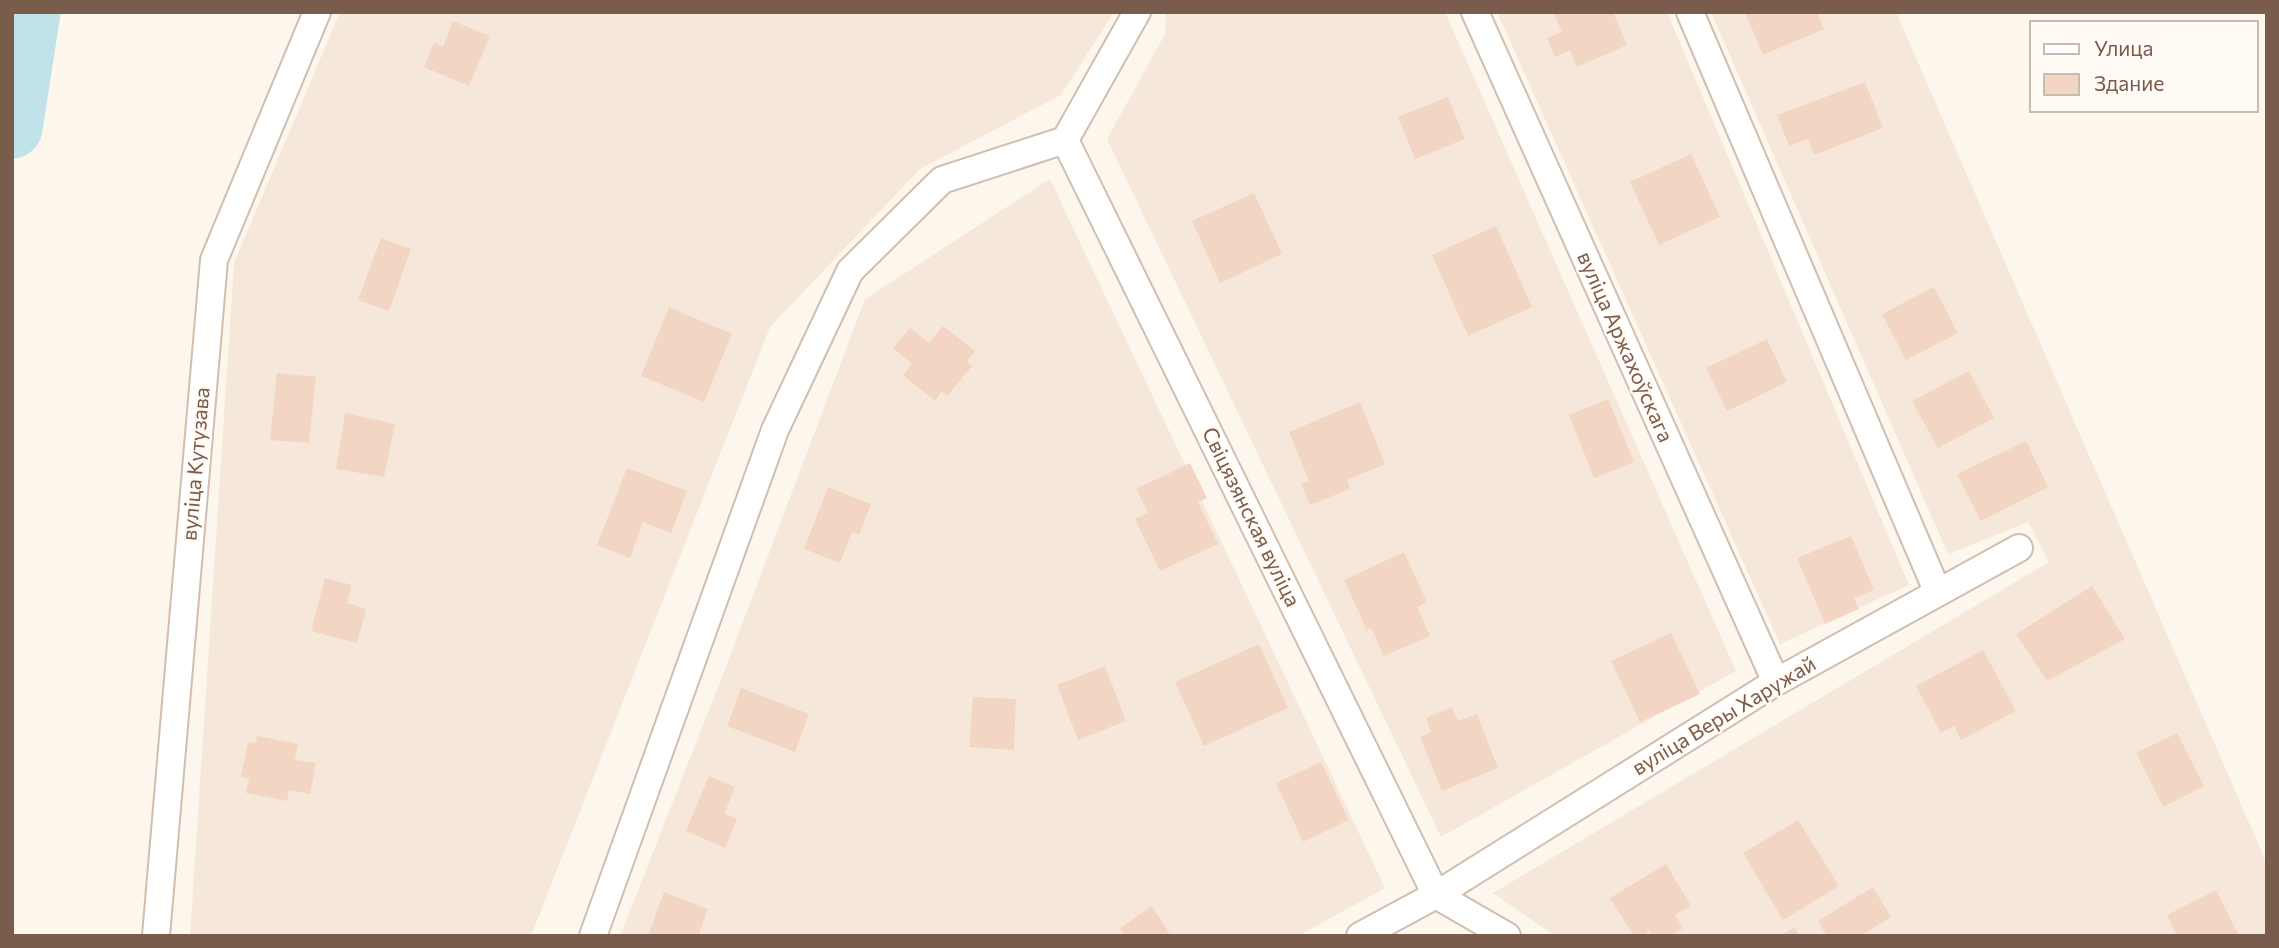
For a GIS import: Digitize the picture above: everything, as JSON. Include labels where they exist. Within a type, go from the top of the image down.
[{"type":"street","name":"вуліца Кутузава","points":[[156,936],[214,260],[317,12]]},
{"type":"street","points":[[593,936],[775,430],[850,271],[942,180],[1065,140],[1137,12]]},
{"type":"street","name":"вуліца Аржахоўскага","points":[[1475,12],[1776,682]]},
{"type":"street","points":[[1690,12],[1938,593]]},
{"type":"street","name":"Свіцязянская вуліца","points":[[1065,140],[1436,895]]},
{"type":"street","name":"вуліца Веры Харужай","points":[[1360,936],[1436,895],[1776,682],[2019,548]]},
{"type":"street","points":[[1436,895],[1507,936]]},
{"type":"shaded area","points":[[340,12],[1114,12],[1061,95],[920,169],[770,327],[531,936],[190,936],[234,263]]},
{"type":"shaded area","points":[[1166,12],[1445,12],[1736,671],[1441,837],[1107,139],[1165,34]]},
{"type":"shaded area","points":[[1497,12],[1667,12],[1909,585],[1780,644]]},
{"type":"shaded area","points":[[1711,12],[1896,12],[2267,864],[2267,934],[1555,936],[1493,893],[2049,562],[2028,522],[1948,554]]},
{"type":"shaded area","points":[[1050,179],[1385,888],[1298,936],[620,936],[724,672],[865,299]]},
{"type":"building","points":[[1613,12],[1627,45],[1577,67],[1570,50],[1555,57],[1547,38],[1562,32],[1554,14]]},
{"type":"building","points":[[1745,12],[1817,12],[1824,29],[1763,55]]},
{"type":"building","points":[[453,21],[490,36],[469,86],[424,67],[434,43],[443,47]]},
{"type":"building","points":[[1865,82],[1883,128],[1814,155],[1808,139],[1789,146],[1777,115]]},
{"type":"building","points":[[1448,97],[1465,139],[1415,159],[1398,117]]},
{"type":"building","points":[[1691,154],[1720,217],[1659,245],[1630,182]]},
{"type":"building","points":[[1254,193],[1282,254],[1220,283],[1192,221]]},
{"type":"building","points":[[1496,226],[1532,307],[1468,336],[1432,255]]},
{"type":"building","points":[[381,238],[411,249],[389,311],[358,300]]},
{"type":"building","points":[[1934,287],[1958,333],[1906,360],[1882,314]]},
{"type":"building","points":[[669,307],[732,334],[704,402],[641,376]]},
{"type":"building","points":[[943,326],[975,351],[967,361],[972,366],[947,396],[942,391],[935,401],[903,375],[912,364],[893,348],[910,328],[929,343]]},
{"type":"building","points":[[1767,339],[1787,382],[1727,411],[1706,368]]},
{"type":"building","points":[[1969,371],[1994,418],[1938,448],[1912,401]]},
{"type":"building","points":[[277,373],[316,377],[309,443],[270,440]]},
{"type":"building","points":[[1608,399],[1634,462],[1594,478],[1569,415]]},
{"type":"building","points":[[1360,402],[1385,464],[1347,480],[1350,489],[1310,505],[1301,484],[1309,481],[1289,432]]},
{"type":"building","points":[[345,413],[395,424],[384,477],[336,469]]},
{"type":"building","points":[[2026,441],[2048,487],[1981,521],[1957,474]]},
{"type":"building","points":[[1190,463],[1207,498],[1198,502],[1218,544],[1160,571],[1135,519],[1148,513],[1136,489]]},
{"type":"building","points":[[627,468],[687,491],[671,533],[643,522],[630,558],[597,545]]},
{"type":"building","points":[[828,487],[871,504],[859,535],[852,532],[840,563],[804,549]]},
{"type":"building","points":[[1851,536],[1874,590],[1854,598],[1859,609],[1825,624],[1797,558]]},
{"type":"building","points":[[1404,552],[1427,602],[1417,607],[1430,636],[1384,656],[1371,628],[1367,630],[1344,580]]},
{"type":"building","points":[[325,578],[352,585],[347,603],[366,609],[357,643],[311,631]]},
{"type":"building","points":[[2092,586],[2125,639],[2047,681],[2016,634]]},
{"type":"building","points":[[1671,633],[1700,694],[1640,722],[1611,661]]},
{"type":"building","points":[[1259,644],[1288,708],[1204,746],[1175,682]]},
{"type":"building","points":[[1983,650],[2016,711],[1961,740],[1954,726],[1941,733],[1916,686]]},
{"type":"building","points":[[1105,666],[1126,721],[1078,740],[1057,685]]},
{"type":"building","points":[[741,688],[809,714],[795,752],[727,726]]},
{"type":"building","points":[[973,697],[1016,699],[1014,750],[969,747]]},
{"type":"building","points":[[1452,707],[1458,721],[1477,714],[1498,768],[1442,791],[1420,737],[1431,732],[1426,718]]},
{"type":"building","points":[[2177,733],[2204,786],[2163,807],[2136,753]]},
{"type":"building","points":[[257,736],[298,744],[295,760],[316,763],[310,794],[289,790],[287,801],[246,793],[249,779],[241,777],[248,742],[256,743]]},
{"type":"building","points":[[1321,762],[1349,820],[1303,842],[1276,783]]},
{"type":"building","points":[[709,776],[735,787],[724,814],[737,819],[725,848],[686,831]]},
{"type":"building","points":[[1798,820],[1839,886],[1783,920],[1743,853]]},
{"type":"building","points":[[1666,864],[1691,906],[1675,915],[1683,928],[1670,936],[1652,936],[1649,931],[1642,936],[1634,936],[1610,898]]},
{"type":"building","points":[[1873,887],[1891,917],[1860,936],[1827,936],[1818,921]]},
{"type":"building","points":[[2216,890],[2239,936],[2177,936],[2167,915]]},
{"type":"building","points":[[664,892],[708,909],[698,936],[648,936]]},
{"type":"building","points":[[1152,906],[1171,936],[1125,936],[1120,928]]},
{"type":"building","points":[[1795,927],[1800,936],[1780,936]]},
{"type":"waterway","points":[[12,128],[30,12]]}]
